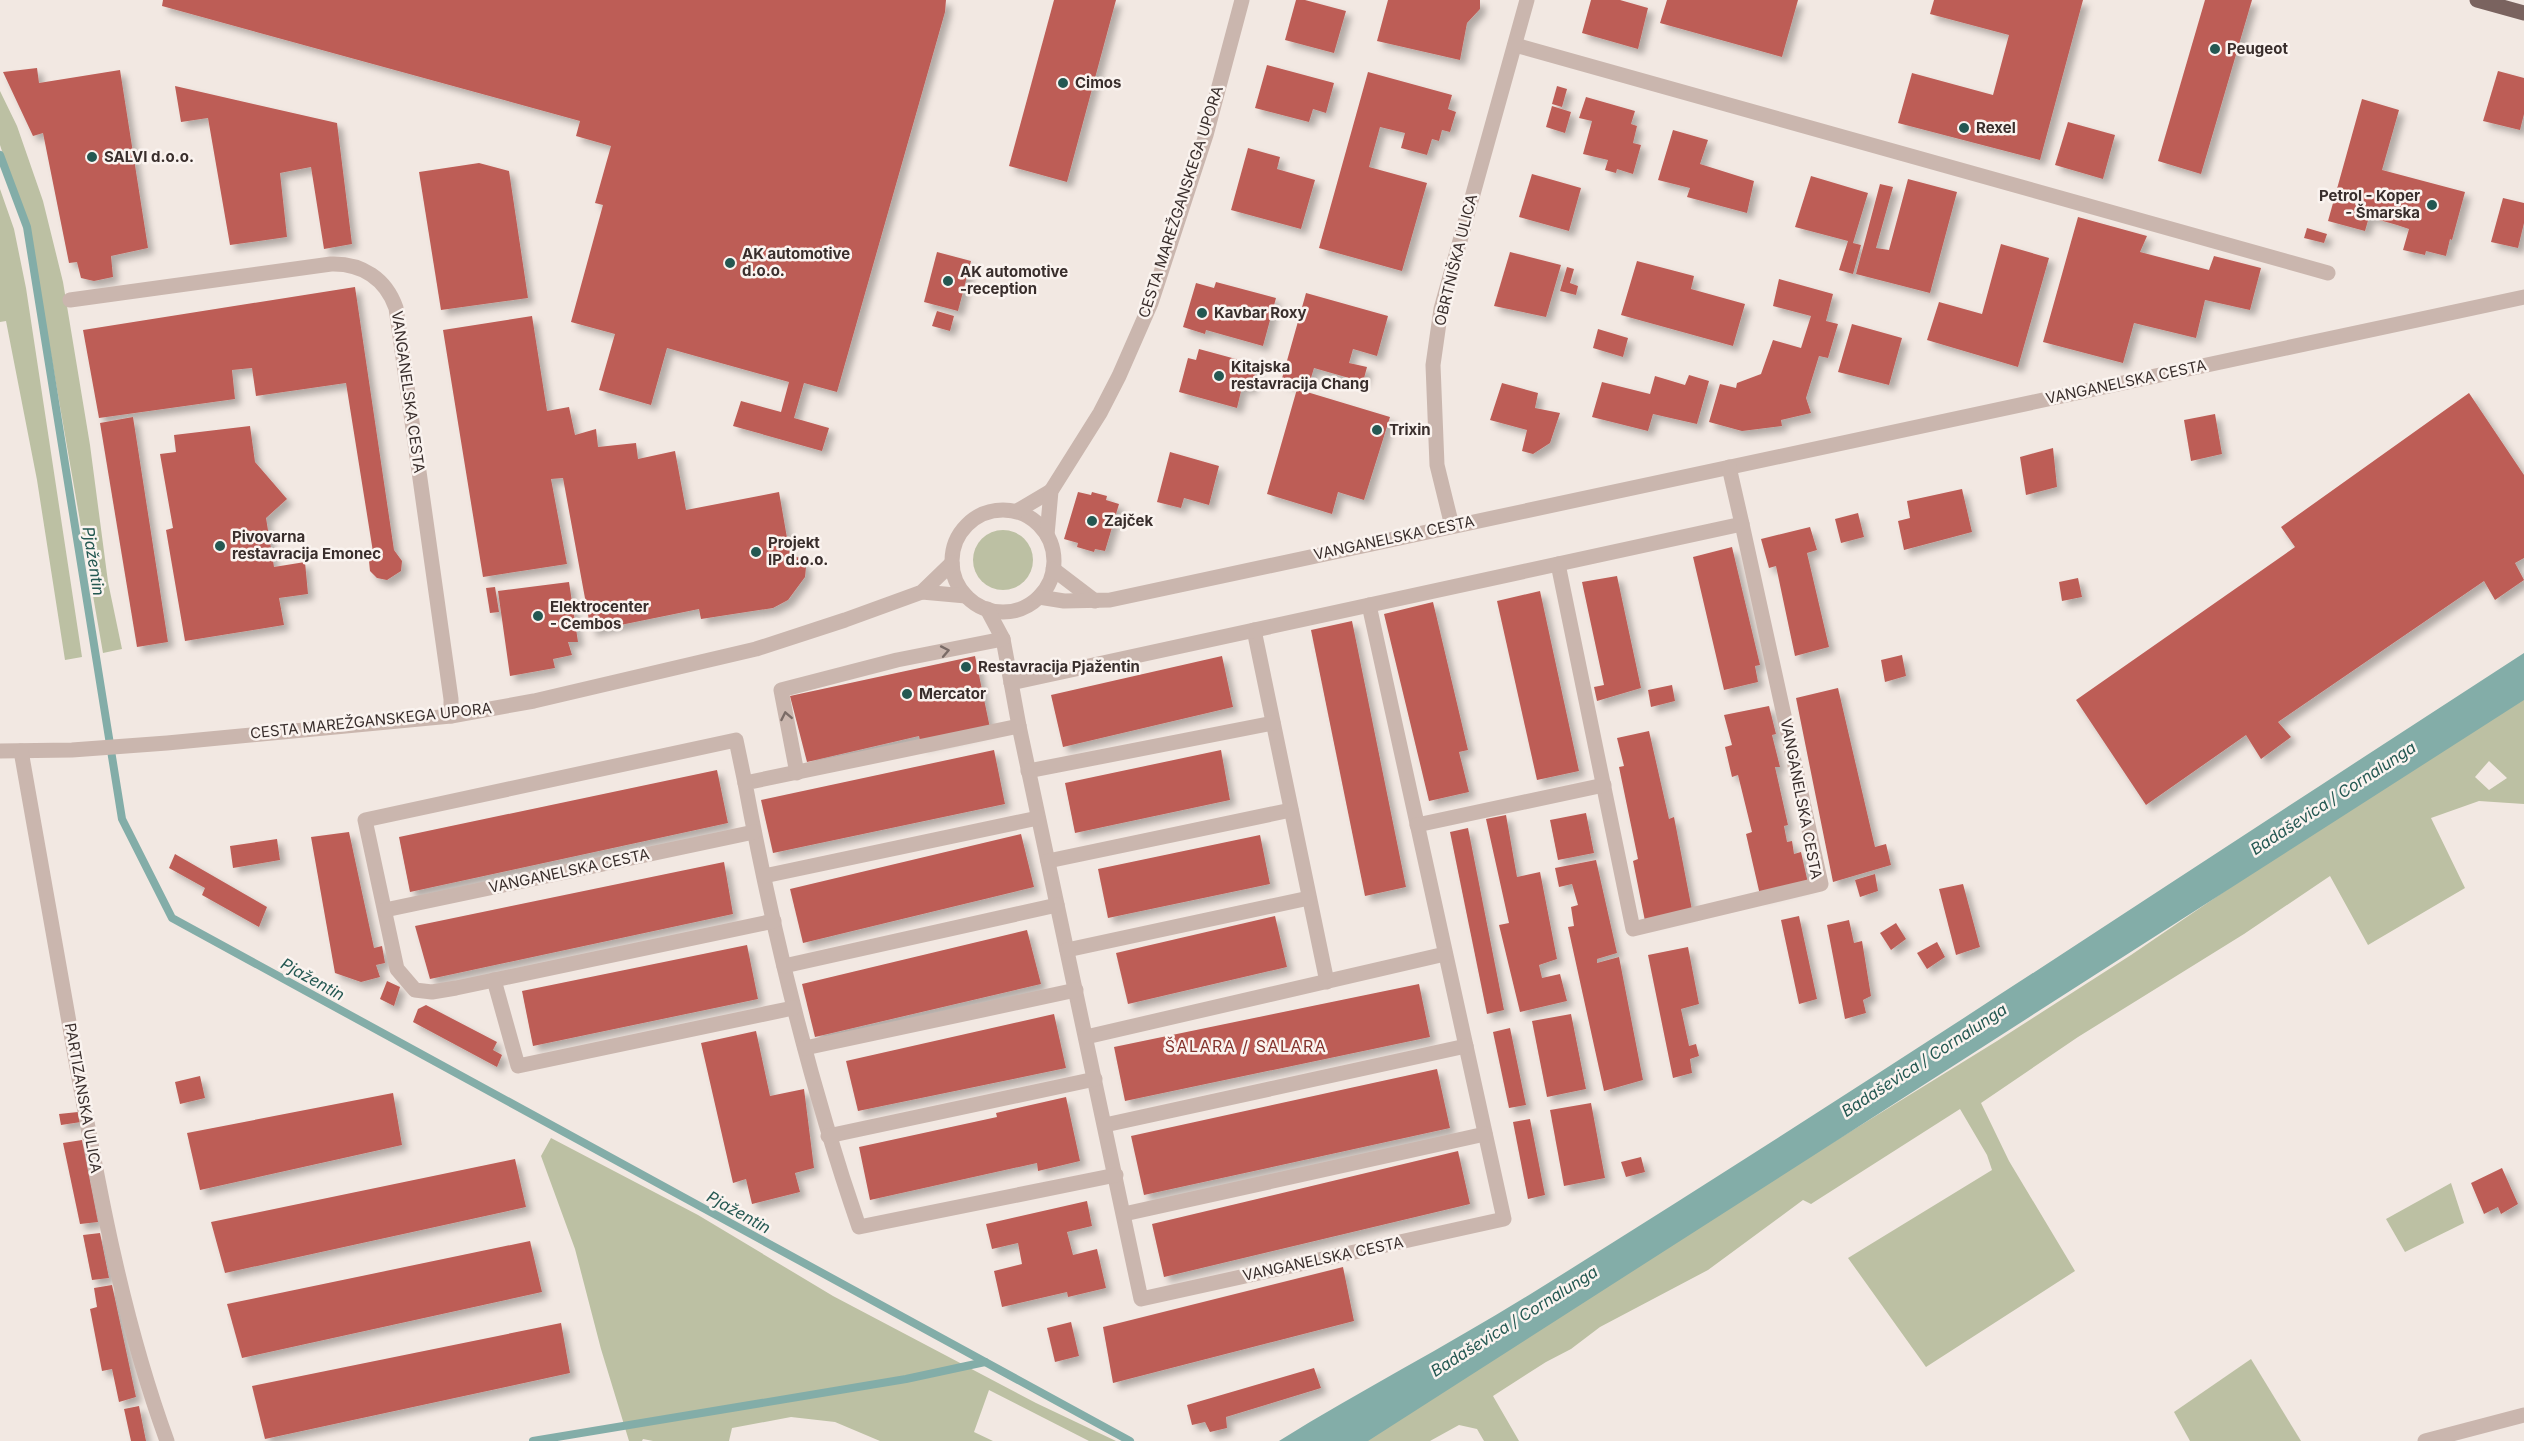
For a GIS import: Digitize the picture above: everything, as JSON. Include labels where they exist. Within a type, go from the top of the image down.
[{"type":"main road","points":[[2478,0],[2524,13]]},
{"type":"street","name":"CESTA MAREŽGANSKEGA UPORA","points":[[1017,512],[1051,491],[1100,413],[1119,376],[1151,303],[1206,135],[1242,0]]},
{"type":"street","name":"OBRTNIŠKA ULICA","points":[[1452,526],[1437,465],[1433,365],[1441,309],[1527,0]]},
{"type":"street","points":[[1515,45],[2328,273]]},
{"type":"street","name":"VANGANELSKA CESTA","points":[[70,300],[331,264],[354,267],[379,280],[391,294],[396,308],[451,699],[451,716]]},
{"type":"street","name":"VANGANELSKA CESTA","points":[[1039,597],[1064,601],[1095,601],[2524,297]]},
{"type":"street","name":"VANGANELSKA CESTA","points":[[1558,564],[1633,929],[1821,884],[1729,467]]},
{"type":"street","name":"CESTA MAREŽGANSKEGA UPORA","points":[[1047,535],[1051,491]]},
{"type":"street","points":[[993,511],[1017,512],[1034,520],[1047,535],[1053,551],[1053,569],[1048,584],[1039,597],[1018,609],[1002,612],[987,609],[966,596],[956,581],[952,563],[957,540],[971,521],[993,511]]},
{"type":"street","points":[[1011,683],[1742,524]]},
{"type":"street","name":"CESTA MAREŽGANSKEGA UPORA","points":[[0,751],[135,746],[451,716],[534,701],[756,648],[845,620],[922,592],[952,563]]},
{"type":"street","points":[[1053,569],[1095,601]]},
{"type":"street","name":"CESTA MAREŽGANSKEGA UPORA","points":[[922,592],[966,596]]},
{"type":"street","name":"VANGANELSKA CESTA","points":[[987,609],[1003,639],[1028,771],[1141,1299],[1504,1219],[1369,605]]},
{"type":"street","points":[[797,773],[781,690],[897,660],[1003,639],[1018,609]]},
{"type":"street","points":[[1254,630],[1326,982]]},
{"type":"street","points":[[1028,771],[1273,723]]},
{"type":"street","points":[[745,783],[1019,726]]},
{"type":"street","points":[[774,921],[432,992],[415,990],[397,969],[365,820],[736,740],[754,832],[794,1008],[828,1136],[859,1227],[1116,1175]]},
{"type":"street","name":"PARTIZANSKA ULICA","points":[[21,751],[96,1171],[149,1392],[167,1441]]},
{"type":"street","points":[[1417,825],[1604,785]]},
{"type":"street","points":[[1048,861],[1291,810]]},
{"type":"street","points":[[764,876],[1038,818]]},
{"type":"street","name":"VANGANELSKA CESTA","points":[[385,910],[754,832]]},
{"type":"street","points":[[1067,950],[1309,898]]},
{"type":"street","points":[[784,966],[1058,904]]},
{"type":"street","points":[[1086,1037],[1446,954]]},
{"type":"street","points":[[494,980],[518,1066],[794,1008]]},
{"type":"street","points":[[805,1048],[1076,990]]},
{"type":"street","points":[[1105,1125],[1466,1046]]},
{"type":"street","points":[[828,1136],[1095,1079]]},
{"type":"street","points":[[1124,1214],[1485,1134]]},
{"type":"street","points":[[2424,1441],[2524,1415]]},
{"type":"green space","points":[[0,91],[17,126],[43,201],[63,282],[90,445],[108,582],[122,649],[103,653],[31,240],[0,145]]},
{"type":"green space","points":[[0,189],[14,229],[26,288],[82,657],[65,660],[37,480],[6,321],[0,322]]},
{"type":"green space","points":[[1003,530],[1020,535],[1028,543],[1033,560],[1028,577],[1020,585],[1003,590],[986,585],[978,577],[973,560],[978,543],[986,535]]},
{"type":"green space","points":[[2524,696],[2524,804],[2479,801],[2431,818],[2465,888],[2368,945],[2330,876],[2244,934],[2078,1037],[1981,1103],[2009,1161],[2075,1271],[1926,1367],[1848,1258],[1992,1170],[1987,1155],[1960,1109],[1811,1204],[1803,1200],[1708,1270],[1600,1327],[1571,1349],[1493,1396],[1519,1441],[1484,1441],[1477,1429],[1459,1425],[1430,1441],[1349,1441],[1997,1041],[2131,955],[2247,876]],"holes":[[[2489,761],[2507,778],[2489,790],[2475,777]]]},
{"type":"green space","points":[[551,1138],[698,1215],[833,1296],[1036,1403],[1116,1441],[1089,1441],[989,1390],[974,1432],[993,1441],[880,1441],[835,1422],[791,1417],[732,1428],[729,1441],[643,1439],[642,1441],[629,1441],[601,1349],[575,1249],[541,1156]]},
{"type":"green space","points":[[2451,1183],[2464,1223],[2405,1252],[2386,1219]]},
{"type":"green space","points":[[2251,1359],[2301,1441],[2190,1441],[2174,1412]]},
{"type":"water","name":"Badaševica / Cornalunga","points":[[2524,653],[2524,700],[1368,1441],[1279,1441],[1498,1314],[1654,1216],[1904,1057]]},
{"type":"building","name":"AK automotive d.o.o.","points":[[163,0],[946,0],[945,12],[837,392],[804,383],[794,418],[829,428],[822,451],[733,426],[741,401],[781,412],[789,382],[667,348],[651,405],[599,390],[615,334],[571,322],[603,205],[595,203],[611,146],[576,136],[580,121],[162,6]]},
{"type":"building","name":"Cimos","points":[[1054,0],[1116,0],[1067,182],[1009,166]]},
{"type":"building","points":[[1296,0],[1305,0],[1346,11],[1334,53],[1285,40]]},
{"type":"building","points":[[1388,0],[1480,0],[1480,9],[1467,23],[1460,60],[1377,41]]},
{"type":"building","points":[[1591,0],[1620,0],[1648,8],[1638,49],[1582,33]]},
{"type":"building","points":[[1667,0],[1798,0],[1782,57],[1660,23]]},
{"type":"building","points":[[1934,0],[2083,0],[2040,160],[1898,123],[1912,73],[1993,95],[2009,35],[1930,14]]},
{"type":"building","name":"Peugeot","points":[[2205,0],[2252,0],[2201,174],[2158,161]]},
{"type":"building","points":[[1267,65],[1334,83],[1326,113],[1313,109],[1309,122],[1255,108]]},
{"type":"building","points":[[37,68],[39,83],[120,70],[148,248],[111,256],[113,277],[94,281],[81,278],[77,262],[69,263],[43,133],[33,136],[3,72]]},
{"type":"building","points":[[2498,71],[2524,78],[2524,114],[2520,130],[2483,121]]},
{"type":"building","points":[[1368,72],[1452,95],[1448,109],[1456,112],[1450,132],[1442,130],[1439,141],[1432,139],[1427,155],[1401,148],[1405,133],[1380,127],[1369,167],[1427,183],[1402,271],[1319,248]]},
{"type":"building","points":[[175,86],[337,123],[352,244],[324,249],[311,167],[280,173],[287,237],[230,245],[208,118],[181,122]]},
{"type":"building","points":[[1557,86],[1567,89],[1562,107],[1552,104]]},
{"type":"building","points":[[1586,97],[1635,111],[1631,124],[1637,126],[1633,143],[1641,145],[1633,174],[1617,169],[1616,173],[1605,170],[1608,160],[1583,154],[1592,121],[1579,118]]},
{"type":"building","points":[[2362,99],[2399,110],[2382,170],[2465,192],[2446,256],[2426,251],[2425,255],[2403,250],[2409,229],[2397,225],[2369,217],[2365,231],[2328,221]]},
{"type":"building","points":[[1552,106],[1571,112],[1565,133],[1546,127]]},
{"type":"building","points":[[2068,122],[2115,135],[2103,179],[2055,165]]},
{"type":"building","points":[[1673,130],[1708,140],[1700,164],[1754,181],[1747,213],[1687,197],[1690,188],[1658,180]]},
{"type":"building","points":[[1248,148],[1280,157],[1277,169],[1315,180],[1301,229],[1231,210]]},
{"type":"building","points":[[479,163],[509,171],[528,298],[441,310],[419,172]]},
{"type":"building","points":[[1532,174],[1581,188],[1569,231],[1519,217]]},
{"type":"building","points":[[1811,176],[1868,193],[1853,243],[1861,245],[1853,274],[1839,270],[1848,241],[1795,227]]},
{"type":"building","points":[[1908,179],[1957,192],[1930,293],[1856,274],[1880,184],[1893,187],[1876,248],[1889,250]]},
{"type":"building","points":[[2503,198],[2524,203],[2524,223],[2518,248],[2491,242]]},
{"type":"building","points":[[2078,217],[2147,236],[2140,252],[2209,270],[2214,256],[2261,268],[2250,310],[2205,300],[2196,338],[2134,323],[2123,363],[2043,342]]},
{"type":"building","points":[[2307,228],[2327,234],[2324,243],[2304,238]]},
{"type":"building","points":[[2001,244],[2049,258],[2018,367],[1927,340],[1939,302],[1982,314]]},
{"type":"building","name":"AK automotive -reception","points":[[937,252],[971,261],[958,311],[924,302]]},
{"type":"building","points":[[1510,252],[1561,265],[1546,317],[1494,306]]},
{"type":"building","points":[[1637,261],[1694,276],[1691,289],[1745,304],[1733,346],[1621,315]]},
{"type":"building","points":[[1567,267],[1574,269],[1570,283],[1578,286],[1576,295],[1560,291]]},
{"type":"building","points":[[1779,279],[1833,294],[1826,321],[1838,324],[1828,358],[1819,356],[1806,398],[1811,413],[1781,420],[1782,426],[1742,431],[1709,422],[1720,384],[1736,388],[1737,383],[1761,374],[1773,340],[1801,348],[1811,316],[1773,306]]},
{"type":"building","points":[[1216,282],[1276,298],[1263,346],[1206,330],[1205,334],[1183,327],[1196,283],[1214,288]]},
{"type":"building","points":[[355,287],[394,550],[402,561],[401,571],[387,580],[377,578],[370,571],[369,561],[373,552],[346,383],[256,396],[252,368],[232,370],[235,399],[99,418],[83,330]]},
{"type":"building","points":[[1306,293],[1388,316],[1377,356],[1353,349],[1349,363],[1367,367],[1363,382],[1314,368],[1310,381],[1303,379],[1300,387],[1281,382]]},
{"type":"building","points":[[937,311],[954,316],[950,331],[932,326]]},
{"type":"building","points":[[532,316],[547,411],[569,407],[575,435],[596,429],[598,447],[636,443],[638,459],[675,451],[686,510],[779,492],[790,555],[800,558],[806,567],[805,577],[788,600],[773,608],[701,619],[699,609],[591,631],[563,478],[551,479],[567,564],[483,577],[443,330]]},
{"type":"building","points":[[1852,324],[1902,338],[1889,385],[1838,372]]},
{"type":"building","points":[[1598,329],[1628,338],[1623,357],[1593,348]]},
{"type":"building","name":"Kitajska restavracija Chang","points":[[1199,349],[1258,365],[1251,389],[1242,387],[1237,408],[1179,392],[1188,358],[1196,360]]},
{"type":"building","points":[[1689,375],[1709,381],[1697,424],[1653,414],[1648,431],[1592,417],[1602,382],[1650,394],[1655,376],[1685,385]]},
{"type":"building","points":[[1502,383],[1538,393],[1535,408],[1560,413],[1550,443],[1533,454],[1522,451],[1527,430],[1490,420]]},
{"type":"building","points":[[1297,389],[1390,417],[1364,500],[1338,492],[1332,514],[1267,494]]},
{"type":"building","points":[[2469,393],[2524,475],[2524,558],[2515,563],[2524,580],[2495,600],[2484,581],[2278,722],[2291,737],[2261,759],[2246,735],[2146,805],[2076,700],[2295,547],[2281,527]]},
{"type":"building","points":[[2215,414],[2222,454],[2191,461],[2184,420]]},
{"type":"building","points":[[133,417],[168,642],[137,647],[100,423]]},
{"type":"building","name":"Pivovarna restavracija Emonec","points":[[250,426],[255,462],[287,499],[266,518],[274,567],[305,562],[308,594],[279,598],[284,625],[185,641],[166,530],[173,528],[160,454],[176,452],[174,435]]},
{"type":"building","points":[[2053,448],[2057,487],[2026,495],[2020,457]]},
{"type":"building","points":[[1170,452],[1219,466],[1209,505],[1184,498],[1181,508],[1157,502]]},
{"type":"building","points":[[1962,489],[1972,532],[1904,550],[1898,521],[1910,518],[1907,501]]},
{"type":"building","name":"Zajček","points":[[1078,492],[1091,495],[1092,492],[1107,496],[1106,500],[1119,504],[1105,551],[1095,549],[1094,552],[1077,547],[1078,543],[1064,539]]},
{"type":"building","points":[[1858,513],[1864,537],[1841,543],[1835,519]]},
{"type":"building","points":[[1810,527],[1817,550],[1807,553],[1829,647],[1795,656],[1776,566],[1769,568],[1761,539]]},
{"type":"building","points":[[1732,547],[1760,665],[1755,666],[1758,682],[1724,690],[1693,557]]},
{"type":"building","points":[[1617,576],[1641,688],[1597,701],[1594,687],[1604,685],[1582,582]]},
{"type":"building","points":[[2078,578],[2082,597],[2062,601],[2059,582]]},
{"type":"building","name":"Elektrocenter - Cembos","points":[[569,582],[578,642],[568,642],[572,655],[553,659],[555,668],[510,676],[498,591]]},
{"type":"building","points":[[495,587],[499,612],[490,613],[486,588]]},
{"type":"building","points":[[1540,591],[1579,771],[1537,780],[1497,601]]},
{"type":"building","points":[[1433,602],[1468,750],[1459,752],[1469,792],[1429,801],[1384,614]]},
{"type":"building","points":[[1352,621],[1406,887],[1365,896],[1311,630]]},
{"type":"building","points":[[1902,655],[1906,676],[1885,682],[1881,660]]},
{"type":"building","points":[[975,656],[990,728],[921,745],[919,736],[807,762],[790,696]]},
{"type":"building","points":[[1222,656],[1233,707],[1063,747],[1051,695]]},
{"type":"building","points":[[1672,685],[1675,701],[1651,707],[1648,690]]},
{"type":"building","points":[[1838,688],[1875,847],[1886,844],[1891,865],[1833,882],[1796,698]]},
{"type":"building","points":[[1769,706],[1776,734],[1772,735],[1780,767],[1775,767],[1788,825],[1784,826],[1787,842],[1792,841],[1794,854],[1801,852],[1808,883],[1760,895],[1746,834],[1752,832],[1738,775],[1732,777],[1725,747],[1732,745],[1724,715]]},
{"type":"building","points":[[1649,731],[1669,819],[1674,817],[1692,910],[1645,921],[1633,861],[1638,859],[1619,767],[1624,766],[1617,738]]},
{"type":"building","points":[[994,750],[1005,804],[773,853],[761,800]]},
{"type":"building","points":[[1221,750],[1230,800],[1075,833],[1065,783]]},
{"type":"building","points":[[717,770],[728,823],[410,892],[399,837]]},
{"type":"building","points":[[1586,813],[1594,853],[1558,860],[1550,820]]},
{"type":"building","points":[[1506,815],[1517,877],[1540,872],[1557,959],[1539,965],[1542,978],[1560,974],[1567,1001],[1520,1012],[1499,925],[1509,923],[1486,819]]},
{"type":"building","points":[[1468,828],[1504,1010],[1487,1014],[1450,832]]},
{"type":"building","points":[[349,832],[374,948],[382,946],[385,963],[376,965],[380,977],[361,982],[335,973],[311,837]]},
{"type":"building","points":[[1021,834],[1034,887],[803,943],[790,889]]},
{"type":"building","points":[[1260,835],[1270,884],[1108,918],[1098,869]]},
{"type":"building","points":[[277,839],[280,860],[233,868],[230,846]]},
{"type":"building","points":[[175,854],[267,907],[259,927],[202,895],[205,888],[169,868]]},
{"type":"building","points":[[1596,860],[1617,953],[1597,959],[1597,963],[1619,957],[1643,1080],[1604,1091],[1568,927],[1574,926],[1571,907],[1578,905],[1572,884],[1559,887],[1555,868]]},
{"type":"building","points":[[724,862],[733,914],[430,979],[415,926]]},
{"type":"building","points":[[1875,874],[1878,891],[1860,897],[1855,880]]},
{"type":"building","points":[[1963,884],[1980,947],[1956,955],[1939,889]]},
{"type":"building","points":[[1275,916],[1287,967],[1128,1004],[1116,953]]},
{"type":"building","points":[[1799,916],[1817,999],[1799,1004],[1781,920]]},
{"type":"building","points":[[1849,920],[1854,943],[1862,941],[1871,996],[1863,1000],[1866,1013],[1845,1019],[1827,925]]},
{"type":"building","points":[[1896,923],[1906,939],[1891,950],[1880,933]]},
{"type":"building","points":[[1027,930],[1041,984],[815,1037],[802,984]]},
{"type":"building","points":[[1937,942],[1945,957],[1927,969],[1917,953]]},
{"type":"building","points":[[747,945],[758,999],[533,1046],[522,991]]},
{"type":"building","points":[[1688,947],[1699,1004],[1681,1009],[1689,1046],[1696,1044],[1699,1056],[1690,1059],[1692,1073],[1673,1078],[1648,955]]},
{"type":"building","points":[[387,981],[400,987],[394,1006],[380,999]]},
{"type":"building","points":[[1419,984],[1430,1037],[1125,1101],[1114,1047]]},
{"type":"building","points":[[426,1005],[497,1042],[493,1050],[502,1055],[497,1067],[413,1022],[418,1009]]},
{"type":"building","points":[[1054,1014],[1066,1068],[858,1111],[846,1061]]},
{"type":"building","points":[[1571,1014],[1586,1089],[1547,1097],[1532,1021]]},
{"type":"building","points":[[1510,1028],[1526,1105],[1509,1108],[1493,1032]]},
{"type":"building","points":[[756,1031],[770,1096],[804,1089],[814,1168],[795,1173],[800,1192],[752,1204],[746,1179],[733,1183],[701,1043]]},
{"type":"building","points":[[1437,1069],[1450,1128],[1144,1195],[1131,1136]]},
{"type":"building","points":[[200,1076],[205,1098],[180,1104],[175,1082]]},
{"type":"building","points":[[393,1093],[402,1145],[200,1190],[187,1133]]},
{"type":"building","points":[[1066,1097],[1080,1161],[1038,1171],[1037,1163],[870,1200],[859,1147],[997,1117],[996,1113]]},
{"type":"building","points":[[1591,1103],[1605,1178],[1564,1186],[1550,1110]]},
{"type":"building","points":[[78,1112],[81,1122],[61,1125],[59,1114]]},
{"type":"building","points":[[1530,1119],[1545,1195],[1528,1199],[1513,1122]]},
{"type":"building","points":[[82,1140],[98,1222],[80,1224],[63,1143]]},
{"type":"building","points":[[1458,1151],[1470,1204],[1164,1277],[1152,1224]]},
{"type":"building","points":[[1641,1157],[1645,1172],[1626,1177],[1621,1162]]},
{"type":"building","points":[[515,1159],[526,1207],[225,1273],[211,1222]]},
{"type":"building","points":[[2502,1168],[2518,1204],[2501,1214],[2498,1207],[2484,1214],[2471,1183]]},
{"type":"building","points":[[1087,1201],[1092,1226],[1067,1232],[1073,1255],[1097,1249],[1106,1288],[1068,1297],[1067,1292],[1002,1307],[994,1271],[1022,1264],[1018,1243],[992,1249],[986,1224]]},
{"type":"building","points":[[100,1233],[109,1278],[92,1280],[83,1235]]},
{"type":"building","points":[[530,1241],[542,1292],[242,1358],[227,1304]]},
{"type":"building","points":[[1343,1267],[1354,1321],[1113,1383],[1103,1327]]},
{"type":"building","points":[[112,1285],[136,1397],[119,1402],[112,1369],[102,1371],[90,1309],[97,1307],[94,1288]]},
{"type":"building","points":[[1071,1322],[1079,1356],[1055,1362],[1047,1328]]},
{"type":"building","points":[[561,1323],[570,1373],[265,1439],[252,1386]]},
{"type":"building","points":[[1314,1368],[1321,1388],[1226,1417],[1227,1428],[1210,1432],[1205,1422],[1192,1425],[1187,1405]]},
{"type":"building","points":[[139,1406],[146,1441],[131,1441],[124,1409]]},
{"type":"waterway","name":"Pjažentin","points":[[0,155],[27,227],[122,819],[172,918],[1130,1441]]},
{"type":"waterway","points":[[533,1441],[906,1379],[985,1362]]},
{"type":"place","name":"Peugeot","points":[[2215,49]]},
{"type":"place","name":"Cimos","points":[[1063,83]]},
{"type":"place","name":"Rexel","points":[[1964,128]]},
{"type":"place","name":"SALVI d.o.o.","points":[[92,157]]},
{"type":"place","name":"Petrol - Koper - Šmarska","points":[[2432,205]]},
{"type":"place","name":"AK automotive d.o.o.","points":[[730,263]]},
{"type":"place","name":"AK automotive -reception","points":[[948,281]]},
{"type":"place","name":"Kavbar Roxy","points":[[1202,313]]},
{"type":"place","name":"Kitajska restavracija Chang","points":[[1219,376]]},
{"type":"place","name":"Trixin","points":[[1377,430]]},
{"type":"place","name":"Zajček","points":[[1092,521]]},
{"type":"place","name":"Pivovarna restavracija Emonec","points":[[220,546]]},
{"type":"place","name":"Projekt IP d.o.o.","points":[[756,552]]},
{"type":"place","name":"Elektrocenter - Cembos","points":[[538,616]]},
{"type":"place","name":"Restavracija Pjažentin","points":[[966,667]]},
{"type":"place","name":"Mercator","points":[[907,694]]},
{"type":"district","name":"ŠALARA / SALARA","points":[[1246,1046]]}]
